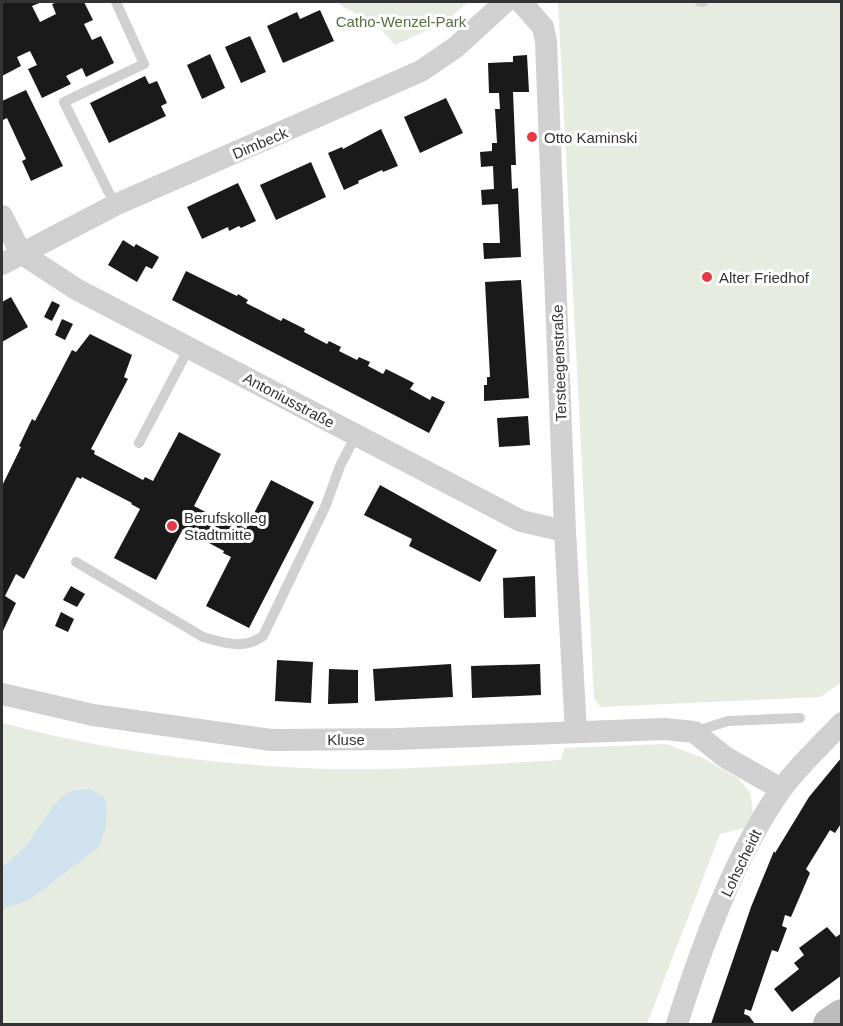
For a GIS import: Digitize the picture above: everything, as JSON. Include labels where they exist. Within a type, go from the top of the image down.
[{"type":"main road","points":[[829,1024],[842,1015]]},
{"type":"street","name":"Dimbeck","points":[[2,264],[115,206],[421,71],[456,47],[506,2]]},
{"type":"street","name":"Tersteegenstraße","points":[[521,2],[543,27],[546,42],[576,732]]},
{"type":"street","points":[[2,216],[21,253]]},
{"type":"street","name":"Antoniusstraße","points":[[21,253],[76,289],[521,521],[566,531]]},
{"type":"street","name":"Kluse","points":[[2,694],[93,716],[271,740],[397,739],[665,729],[694,732]]},
{"type":"street","name":"Lohscheidt","points":[[677,1024],[699,960],[752,837],[781,789],[842,723]]},
{"type":"street","points":[[694,732],[724,757],[781,789]]},
{"type":"lane","points":[[115,206],[64,102],[144,64],[116,2]]},
{"type":"lane","points":[[139,443],[189,348]]},
{"type":"lane","points":[[76,562],[203,637],[226,644],[245,645],[257,640],[263,636],[326,505],[340,466],[356,435]]},
{"type":"lane","name":"Kluse","points":[[694,732],[728,721],[800,718]]},
{"type":"green space","name":"Catho-Wenzel-Park","points":[[338,2],[468,2],[445,22],[395,45],[376,24],[343,7]]},
{"type":"green space","name":"Alter Friedhof","points":[[558,2],[841,2],[842,682],[820,697],[601,707],[594,699]]},
{"type":"green space","points":[[2,723],[84,742],[166,756],[250,765],[334,769],[419,768],[561,760],[564,748],[666,744],[703,758],[738,778],[750,792],[753,812],[748,827],[720,834],[647,1024],[2,1024]]},
{"type":"water","points":[[90,789],[104,797],[107,806],[105,830],[98,848],[29,900],[2,909],[2,868],[26,846],[54,805],[69,791]]},
{"type":"building","points":[[2,2],[42,2],[32,6],[40,22],[56,14],[52,4],[84,2],[93,20],[84,24],[92,40],[101,36],[114,63],[86,77],[82,68],[66,76],[71,84],[42,98],[28,69],[37,65],[30,51],[17,57],[21,66],[2,76]]},
{"type":"building","points":[[320,10],[334,41],[283,63],[267,26],[297,12],[300,19]]},
{"type":"building","points":[[250,36],[266,72],[241,83],[225,47]]},
{"type":"building","points":[[210,54],[225,88],[202,99],[187,65]]},
{"type":"building","points":[[527,55],[529,92],[513,92],[516,165],[511,165],[512,189],[518,188],[521,257],[484,259],[483,243],[500,243],[498,204],[482,205],[481,190],[494,189],[493,166],[481,167],[480,152],[492,151],[492,143],[497,143],[495,109],[500,109],[499,93],[489,93],[488,63],[513,62],[513,56]]},
{"type":"building","points":[[145,76],[149,84],[157,81],[167,103],[161,106],[166,116],[109,143],[90,103]]},
{"type":"building","points":[[26,90],[63,166],[31,181],[22,161],[26,159],[7,118],[3,120],[2,117],[2,101]]},
{"type":"building","points":[[446,98],[463,133],[420,153],[404,117]]},
{"type":"building","points":[[381,129],[398,166],[383,172],[382,170],[344,190],[328,153],[342,147],[343,149]]},
{"type":"building","points":[[311,162],[326,197],[276,220],[260,185]]},
{"type":"building","points":[[238,183],[256,221],[229,231],[228,227],[202,239],[187,207]]},
{"type":"building","points":[[123,240],[134,247],[136,244],[159,257],[152,269],[146,266],[137,282],[108,265]]},
{"type":"building","points":[[186,271],[237,296],[238,294],[248,300],[246,303],[281,321],[283,318],[305,329],[304,332],[327,344],[329,341],[341,347],[339,351],[357,360],[359,357],[370,362],[368,366],[383,374],[386,369],[414,383],[410,389],[430,400],[432,396],[445,402],[429,433],[172,300]]},
{"type":"building","points":[[521,280],[529,398],[484,401],[484,385],[487,385],[487,377],[490,377],[485,282]]},
{"type":"building","points":[[11,297],[28,327],[2,342],[2,302]]},
{"type":"building","points":[[52,301],[60,305],[52,321],[44,317]]},
{"type":"building","points":[[62,319],[73,324],[65,340],[55,335]]},
{"type":"building","points":[[90,334],[132,355],[124,377],[128,379],[91,449],[95,451],[94,454],[143,480],[145,477],[153,481],[179,432],[221,454],[194,506],[236,528],[238,524],[246,529],[271,480],[314,502],[249,628],[206,606],[231,557],[183,529],[156,580],[114,558],[140,509],[82,477],[81,479],[77,477],[24,579],[16,574],[5,596],[16,603],[2,633],[2,486],[32,419],[35,421],[72,350],[76,352]]},
{"type":"building","points":[[528,416],[530,445],[499,447],[497,418]]},
{"type":"building","points":[[380,485],[497,550],[480,582],[409,546],[412,539],[364,515]]},
{"type":"building","points":[[535,576],[536,617],[504,618],[503,578]]},
{"type":"building","points":[[71,586],[85,594],[77,607],[63,600]]},
{"type":"building","points":[[61,612],[74,619],[68,632],[55,626]]},
{"type":"building","points":[[277,660],[313,662],[311,703],[275,701]]},
{"type":"building","points":[[451,664],[453,697],[375,701],[373,669]]},
{"type":"building","points":[[540,664],[541,695],[472,698],[471,666]]},
{"type":"building","points":[[329,669],[358,670],[358,703],[328,704]]},
{"type":"building","points":[[842,757],[842,822],[835,833],[830,830],[806,869],[810,873],[791,917],[785,915],[782,926],[787,928],[778,952],[772,950],[751,1011],[745,1009],[744,1014],[749,1016],[755,1024],[711,1024],[751,907],[774,851],[775,853],[809,797]]},
{"type":"building","points":[[827,927],[836,937],[842,933],[842,975],[792,1012],[774,989],[799,969],[794,963],[804,955],[799,948]]},
{"type":"place","name":"Otto Kaminski","points":[[532,137]]},
{"type":"place","name":"Alter Friedhof","points":[[707,277]]},
{"type":"place","name":"Berufskolleg Stadtmitte","points":[[172,526]]}]
